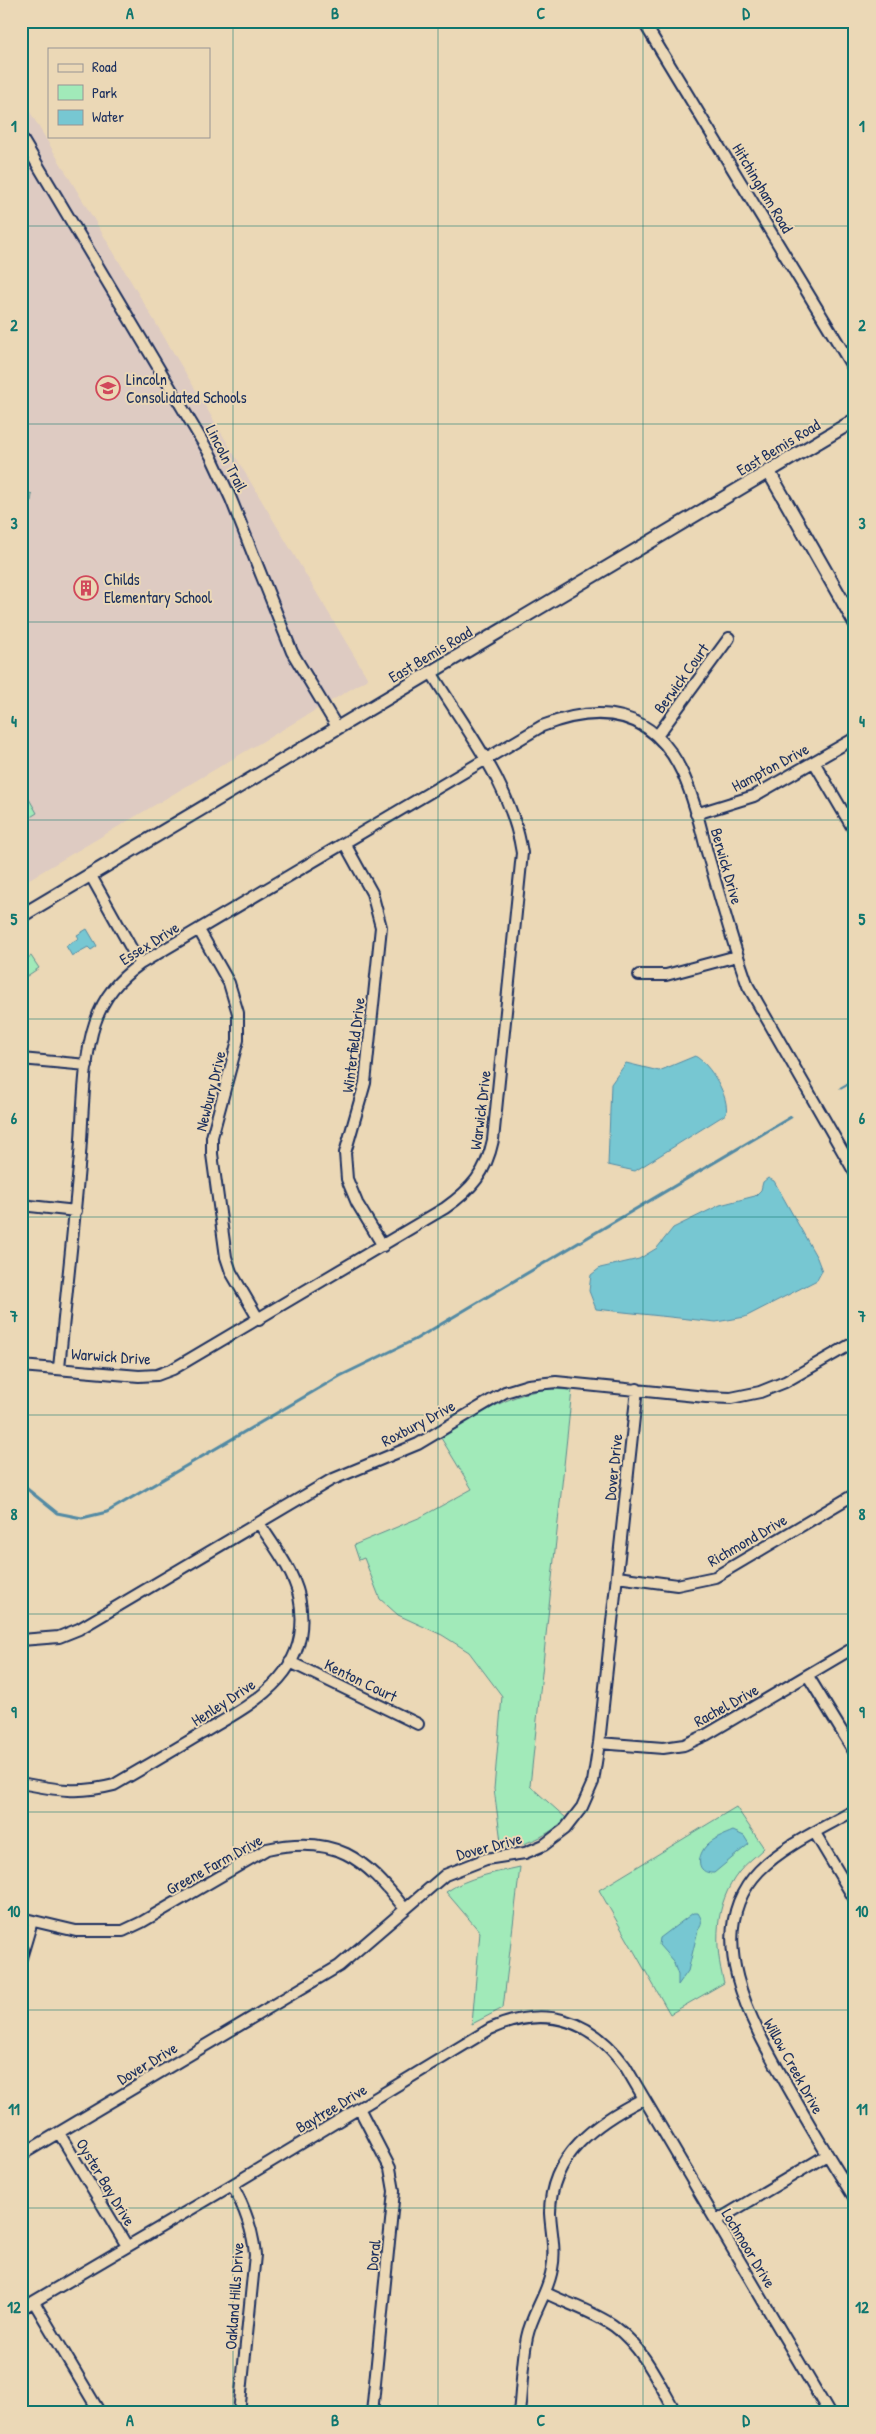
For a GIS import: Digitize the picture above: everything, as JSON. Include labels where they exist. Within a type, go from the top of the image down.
[{"type":"street","name":"Hitchingham Road","points":[[643,21],[855,371]]},
{"type":"street","name":"Lincoln Trail","points":[[21,136],[211,456],[231,499],[292,652],[337,727]]},
{"type":"street","name":"East Bemis Road","points":[[21,916],[855,420]]},
{"type":"street","points":[[768,472],[855,623]]},
{"type":"street","name":"Berwick Court","points":[[657,736],[729,638]]},
{"type":"street","name":"Warwick Drive","points":[[21,1366],[139,1376],[157,1375],[192,1360],[445,1208],[464,1194],[478,1178],[489,1158],[491,1149],[522,853],[512,811],[486,761],[431,672]]},
{"type":"street","name":"Berwick Drive","points":[[486,761],[542,726],[577,714],[604,714],[623,718],[640,723],[657,736],[674,756],[683,773],[737,956],[748,986],[855,1173]]},
{"type":"street","name":"Hampton Drive","points":[[696,814],[754,796],[855,738]]},
{"type":"street","name":"Essex Drive","points":[[58,1368],[76,1211],[87,1065],[94,1025],[107,994],[122,977],[140,964],[486,761]]},
{"type":"street","points":[[814,762],[855,832]]},
{"type":"street","name":"Winterfield Drive","points":[[345,844],[372,893],[381,928],[365,1083],[345,1153],[348,1179],[357,1203],[383,1246]]},
{"type":"street","points":[[91,876],[140,964]]},
{"type":"street","name":"Newbury Drive","points":[[199,930],[229,982],[238,1013],[238,1040],[212,1136],[212,1154],[226,1257],[231,1272],[258,1320]]},
{"type":"street","points":[[639,975],[666,975],[737,956]]},
{"type":"street","points":[[21,1059],[87,1065]]},
{"type":"street","points":[[21,1205],[76,1211]]},
{"type":"street","name":"Roxbury Drive","points":[[21,1640],[59,1637],[79,1629],[332,1480],[418,1444],[505,1392],[528,1385],[556,1382],[731,1398],[750,1394],[785,1382],[855,1342]]},
{"type":"street","name":"Dover Drive","points":[[21,2155],[339,1966],[445,1875],[486,1859],[524,1853],[544,1845],[565,1829],[582,1807],[593,1782],[599,1743],[637,1389]]},
{"type":"street","name":"Richmond Drive","points":[[617,1577],[677,1585],[715,1577],[855,1494]]},
{"type":"street","name":"Henley Drive","points":[[21,1783],[61,1791],[90,1791],[114,1785],[256,1702],[277,1683],[296,1650],[301,1615],[298,1595],[292,1576],[259,1523]]},
{"type":"street","name":"Rachel Drive","points":[[599,1743],[663,1748],[684,1745],[706,1735],[855,1647]]},
{"type":"street","name":"Kenton Court","points":[[290,1662],[418,1724]]},
{"type":"street","points":[[808,1676],[855,1753]]},
{"type":"street","name":"Willow Creek Drive","points":[[855,1810],[778,1855],[759,1871],[743,1892],[732,1937],[736,1971],[742,1996],[759,2037],[827,2155],[855,2199]]},
{"type":"street","points":[[814,1833],[855,1900]]},
{"type":"street","name":"Greene Farm Drive","points":[[21,1918],[76,1931],[123,1931],[142,1922],[267,1849],[286,1845],[313,1843],[338,1850],[358,1860],[405,1909]]},
{"type":"street","points":[[21,1958],[32,1921]]},
{"type":"street","name":"Baytree Drive","points":[[21,2309],[232,2185],[490,2029],[507,2021],[538,2017],[566,2021],[592,2031],[617,2055],[643,2099]]},
{"type":"street","points":[[519,2413],[527,2337],[535,2313],[546,2293],[554,2258],[551,2192],[560,2170],[588,2133],[643,2099]]},
{"type":"street","name":"Lochmoor Drive","points":[[643,2099],[829,2413]]},
{"type":"street","name":"Doral","points":[[359,2108],[390,2168],[394,2191],[372,2413]]},
{"type":"street","name":"Oyster Bay Drive","points":[[59,2133],[127,2246]]},
{"type":"street","points":[[716,2221],[827,2155]]},
{"type":"street","name":"Oakland Hills Drive","points":[[232,2185],[248,2218],[253,2234],[254,2255],[239,2413]]},
{"type":"street","points":[[546,2293],[603,2319],[625,2335],[643,2356],[676,2413]]},
{"type":"street","points":[[34,2302],[100,2413]]},
{"type":"shaded area","name":"Lincoln Consolidated Schools","points":[[21,97],[368,679],[21,884]]},
{"type":"green space","points":[[21,481],[26,483],[26,489],[32,495],[31,501],[27,502],[29,506],[21,537]]},
{"type":"green space","points":[[21,785],[37,813],[21,823]]},
{"type":"green space","points":[[31,956],[39,968],[21,980],[21,962]]},
{"type":"green space","points":[[548,1389],[572,1390],[530,1786],[566,1818],[559,1825],[537,1839],[502,1849],[494,1789],[502,1696],[469,1652],[442,1635],[398,1615],[380,1599],[364,1558],[359,1560],[354,1545],[421,1517],[472,1489],[441,1438],[505,1401]]},
{"type":"green space","points":[[736,1807],[764,1848],[739,1872],[731,1884],[721,1911],[718,1925],[718,1940],[724,1983],[670,2014],[599,1890]]},
{"type":"green space","points":[[520,1867],[503,2008],[472,2024],[480,1932],[446,1892],[472,1879]]},
{"type":"water","points":[[87,929],[97,946],[91,950],[88,947],[72,956],[66,946],[79,938],[77,935]]},
{"type":"water","points":[[695,1056],[707,1066],[718,1082],[725,1099],[726,1114],[635,1171],[608,1165],[611,1084],[626,1063],[659,1071]]},
{"type":"water","points":[[768,1178],[774,1181],[817,1258],[822,1271],[817,1280],[745,1317],[716,1322],[596,1309],[589,1291],[591,1275],[600,1268],[639,1259],[657,1248],[673,1228],[720,1205],[755,1196],[761,1190],[763,1182]]},
{"type":"water","points":[[733,1831],[744,1836],[749,1844],[714,1873],[703,1870],[700,1859],[707,1845],[713,1840]]},
{"type":"water","points":[[693,1913],[698,1913],[701,1924],[688,1971],[678,1985],[678,1975],[673,1961],[659,1945],[660,1938]]},
{"type":"waterway","points":[[841,1088],[855,1080]]},
{"type":"waterway","points":[[21,1484],[57,1513],[82,1518],[107,1512],[340,1376],[416,1339],[791,1117]]},
{"type":"place","name":"Lincoln Consolidated Schools","points":[[108,388]]},
{"type":"place","name":"Childs Elementary School","points":[[86,588]]}]
